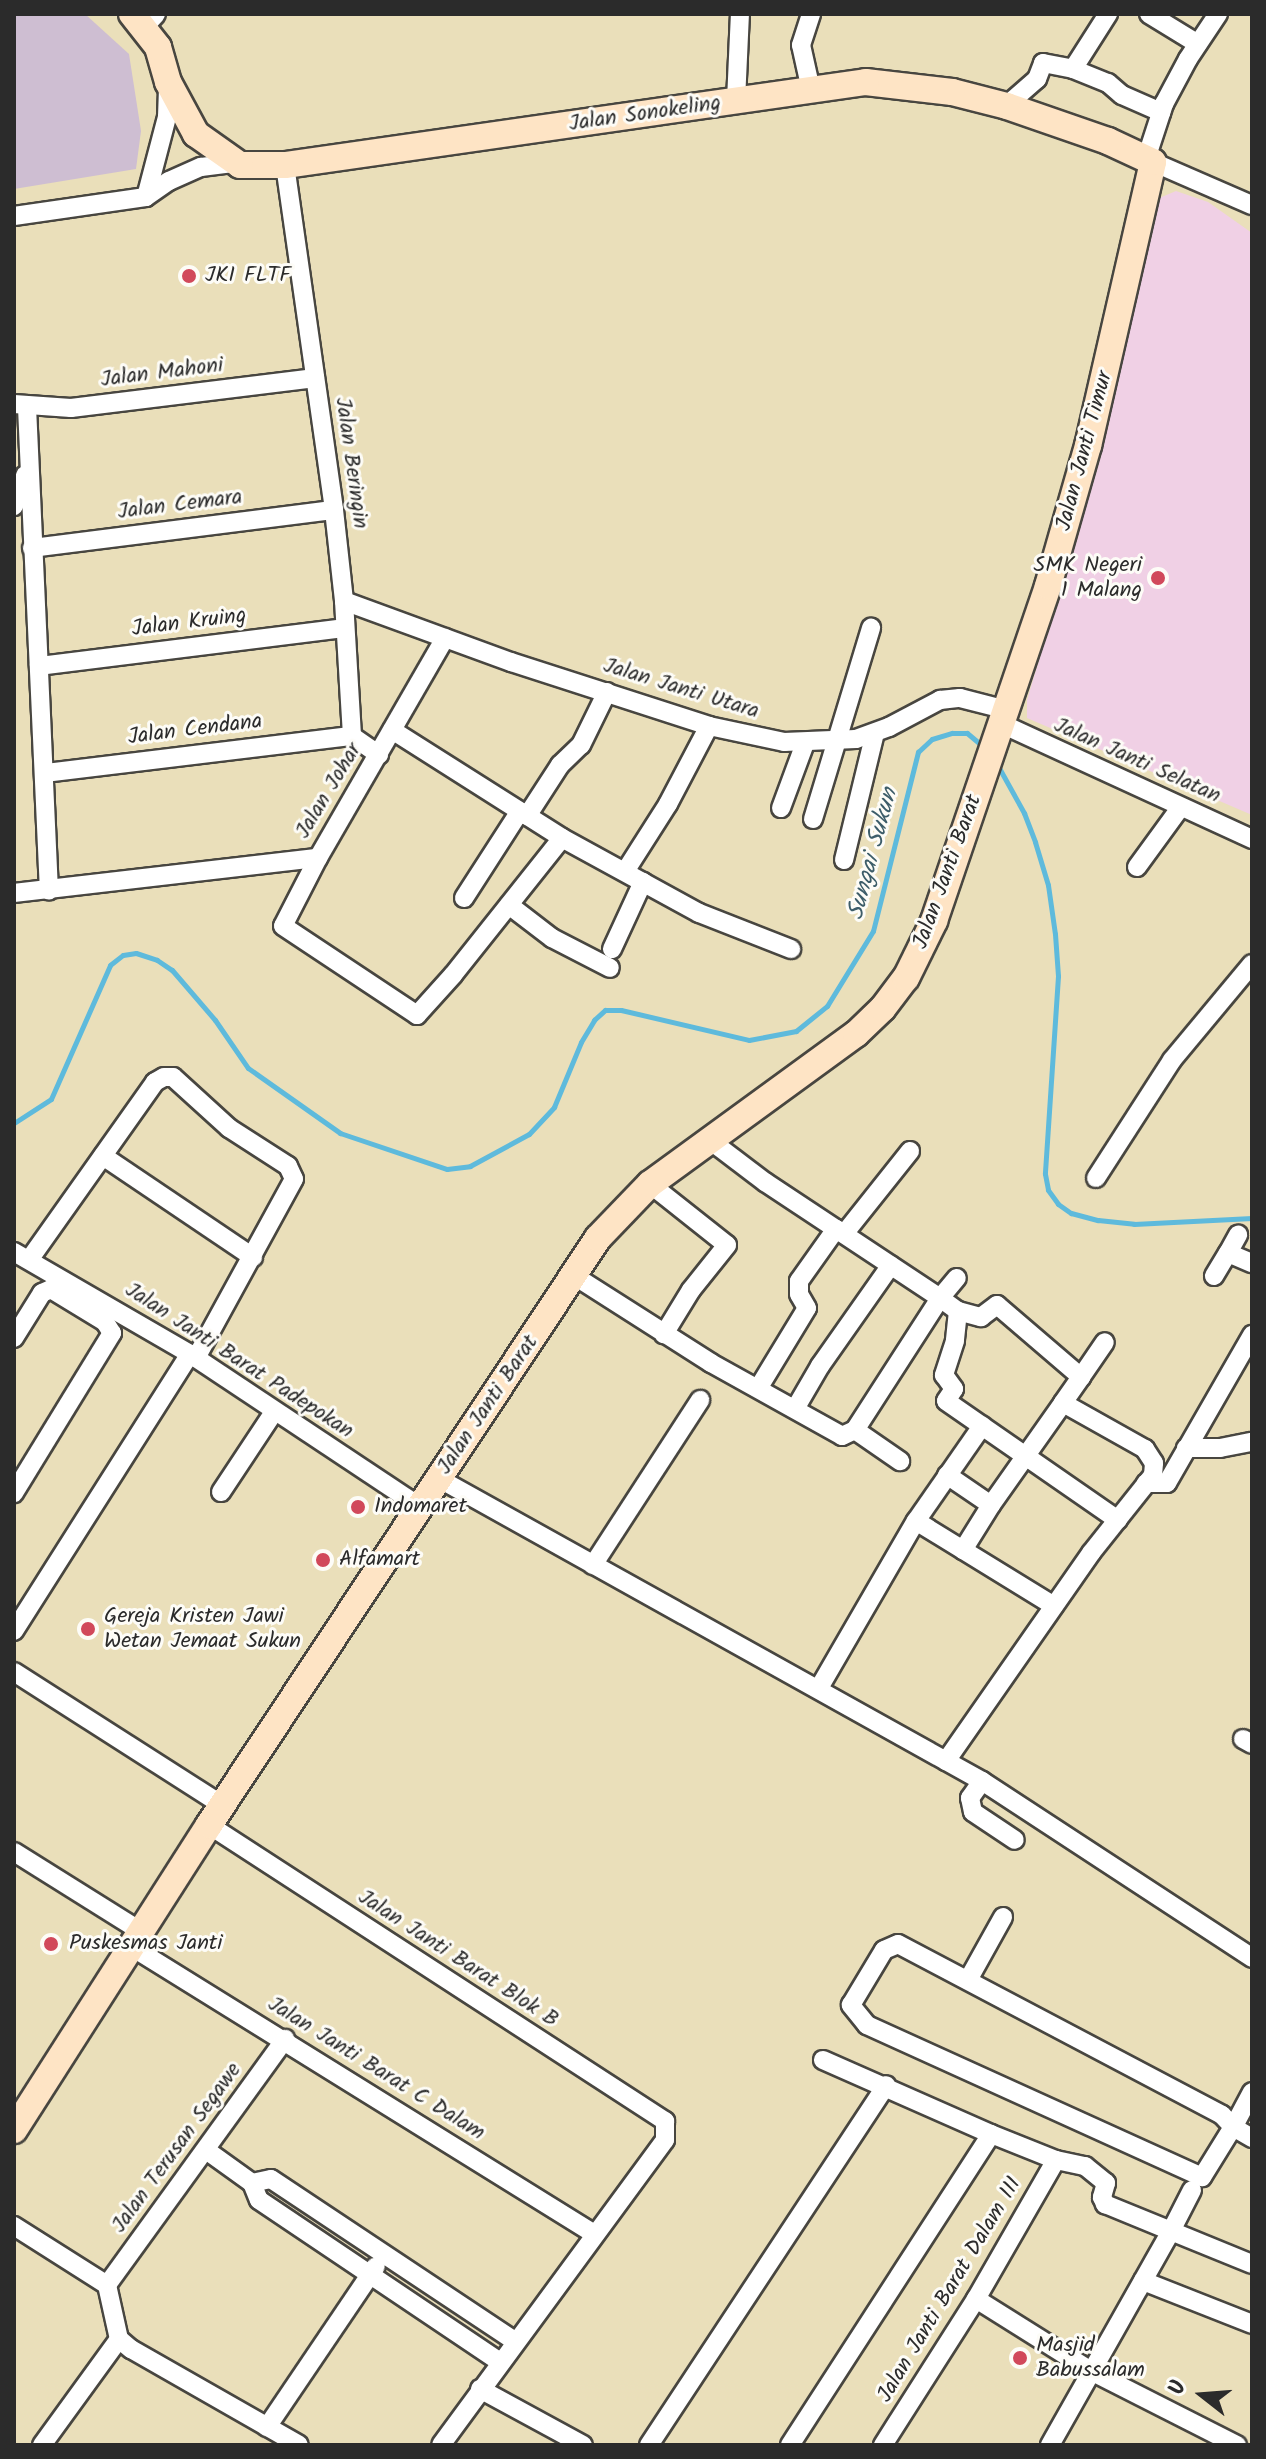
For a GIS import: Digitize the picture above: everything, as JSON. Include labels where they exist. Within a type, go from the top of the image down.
[{"type":"street","points":[[736,101],[740,14]]},
{"type":"street","points":[[811,14],[801,45],[811,90]]},
{"type":"street","points":[[1073,69],[1108,14]]},
{"type":"street","points":[[1149,14],[1198,44]]},
{"type":"street","points":[[1218,14],[1161,112],[1149,161],[1252,205]]},
{"type":"street","points":[[144,18],[158,47],[168,82],[196,134],[233,163]]},
{"type":"street","points":[[1006,106],[1037,79],[1043,63],[1073,69],[1108,83],[1122,95],[1161,112]]},
{"type":"street","points":[[146,197],[167,117],[168,82]]},
{"type":"street","name":"Jalan Sonokeling","points":[[233,163],[257,167],[285,165],[866,82],[907,85],[1006,106],[1108,141],[1149,161]]},
{"type":"street","name":"Jalan Janti Timur","points":[[1003,723],[1048,586],[1088,446],[1149,161]]},
{"type":"street","points":[[14,216],[146,197],[169,181],[201,167],[233,163]]},
{"type":"street","name":"Jalan Beringin","points":[[285,165],[334,510],[344,601],[352,736]]},
{"type":"street","name":"Jalan Mahoni","points":[[20,406],[71,408],[315,378]]},
{"type":"street","points":[[20,406],[29,465],[49,891]]},
{"type":"street","points":[[14,506],[29,465]]},
{"type":"street","name":"Jalan Cemara","points":[[32,548],[334,510]]},
{"type":"street","name":"Jalan Janti Utara","points":[[344,601],[709,726],[762,739],[805,743],[875,733],[940,700],[960,698],[1003,723]]},
{"type":"street","name":"Jalan Kruing","points":[[39,666],[345,628]]},
{"type":"street","points":[[813,819],[871,628]]},
{"type":"street","name":"Jalan Johar","points":[[14,893],[318,858],[445,638]]},
{"type":"street","points":[[464,898],[523,813],[560,765],[581,745],[607,692]]},
{"type":"street","name":"Jalan Janti Barat","points":[[14,2130],[215,1815],[598,1238],[650,1184],[856,1034],[895,995],[934,921],[1003,723]]},
{"type":"street","name":"Jalan Janti Selatan","points":[[1003,723],[1252,839]]},
{"type":"street","points":[[626,870],[668,804],[709,726]]},
{"type":"street","points":[[392,730],[562,838],[626,870],[699,913],[791,949]]},
{"type":"street","points":[[844,860],[875,733]]},
{"type":"street","points":[[352,736],[379,755]]},
{"type":"street","name":"Jalan Cendana","points":[[45,773],[352,736]]},
{"type":"street","points":[[781,808],[805,743]]},
{"type":"street","points":[[1137,867],[1180,808]]},
{"type":"street","points":[[318,858],[283,926],[417,1015],[562,838]]},
{"type":"street","points":[[612,949],[643,882]]},
{"type":"street","points":[[509,905],[552,938],[610,968]]},
{"type":"street","points":[[1096,1178],[1172,1060],[1236,987],[1252,964]]},
{"type":"street","points":[[1236,987],[1252,999]]},
{"type":"street","points":[[14,1631],[193,1356],[292,1185],[292,1173],[288,1166],[229,1128],[173,1077],[164,1077],[155,1082],[103,1156],[22,1256]]},
{"type":"street","points":[[711,1141],[958,1311],[977,1318],[997,1305],[1081,1377]]},
{"type":"street","points":[[759,1387],[807,1308],[799,1294],[799,1281],[910,1151]]},
{"type":"street","points":[[103,1156],[253,1257]]},
{"type":"street","points":[[650,1184],[727,1245],[691,1290],[664,1334]]},
{"type":"street","points":[[1214,1276],[1238,1235]]},
{"type":"street","points":[[1228,1253],[1252,1263]]},
{"type":"street","name":"Jalan Janti Barat Padepokan","points":[[22,1256],[193,1356],[420,1507]]},
{"type":"street","points":[[795,1409],[820,1366],[891,1265]]},
{"type":"street","points":[[573,1275],[664,1334],[842,1436],[855,1430],[940,1298],[957,1278]]},
{"type":"street","points":[[14,1338],[42,1293],[51,1289],[105,1322],[112,1333],[14,1493]]},
{"type":"street","points":[[958,1311],[955,1341],[944,1375],[954,1389],[946,1401],[1118,1520]]},
{"type":"street","points":[[1146,1483],[1167,1483],[1252,1335]]},
{"type":"street","points":[[963,1550],[1105,1342]]},
{"type":"street","points":[[593,1565],[700,1400]]},
{"type":"street","points":[[946,1761],[1054,1606],[1153,1475],[1154,1463],[1145,1449],[1063,1403]]},
{"type":"street","points":[[221,1492],[274,1412]]},
{"type":"street","points":[[819,1688],[916,1521],[982,1426]]},
{"type":"street","points":[[855,1430],[900,1461]]},
{"type":"street","points":[[1186,1448],[1220,1448],[1252,1442]]},
{"type":"street","points":[[947,1475],[991,1505]]},
{"type":"street","points":[[438,1478],[982,1781],[1252,1958]]},
{"type":"street","points":[[916,1521],[1054,1606]]},
{"type":"street","name":"Jalan Janti Barat Blok B","points":[[14,1672],[504,2019],[657,2113],[667,2128],[665,2140],[593,2233]]},
{"type":"street","points":[[982,1781],[970,1798],[973,1812],[1015,1840]]},
{"type":"street","name":"Jalan Janti Barat C Dalam","points":[[14,1852],[285,2039],[593,2233]]},
{"type":"street","points":[[968,1980],[1003,1917]]},
{"type":"street","points":[[1252,2092],[1233,2127],[1202,2177],[867,2025],[855,2014],[851,2005],[890,1946],[898,1944],[1222,2115],[1233,2127],[1252,2138]]},
{"type":"street","name":"Jalan Terusan Segawe","points":[[107,2285],[285,2039]]},
{"type":"street","points":[[823,2060],[886,2085],[991,2134],[1056,2160],[1082,2165],[1106,2183],[1103,2201],[1111,2208],[1252,2264]]},
{"type":"street","points":[[649,2445],[886,2085]]},
{"type":"street","points":[[790,2445],[991,2134]]},
{"type":"street","points":[[206,2150],[252,2183],[259,2200],[500,2362]]},
{"type":"street","name":"Jalan Janti Barat Dalam III","points":[[883,2445],[976,2299],[1056,2160]]},
{"type":"street","points":[[252,2183],[271,2179],[515,2341]]},
{"type":"street","points":[[1050,2445],[1089,2370],[1143,2281],[1192,2190]]},
{"type":"street","points":[[14,2226],[107,2285],[119,2339],[299,2445]]},
{"type":"street","points":[[441,2445],[593,2233]]},
{"type":"street","points":[[267,2427],[384,2254]]},
{"type":"street","points":[[1143,2281],[1252,2324]]},
{"type":"street","points":[[976,2299],[1089,2370],[1237,2445]]},
{"type":"street","points":[[42,2445],[119,2339]]},
{"type":"street","points":[[480,2389],[583,2445]]},
{"type":"shaded area","points":[[14,14],[85,14],[129,54],[141,131],[136,169],[14,189]]},
{"type":"shaded area","name":"SMK Negeri 1 Malang","points":[[1176,191],[1208,202],[1252,233],[1252,815],[1027,718],[1027,700],[1100,455],[1157,199]]},
{"type":"waterway","name":"Sungai Sukun","points":[[14,1123],[51,1099],[110,965],[123,955],[136,953],[157,960],[172,970],[215,1020],[248,1068],[340,1133],[447,1169],[470,1166],[529,1134],[554,1107],[581,1042],[594,1020],[605,1010],[621,1010],[749,1040],[796,1031],[827,1006],[873,931],[918,752],[932,739],[952,733],[967,733],[985,748]]},
{"type":"waterway","name":"Sungai Sukun","points":[[998,766],[1024,813],[1035,842],[1048,885],[1055,934],[1058,976],[1045,1174],[1048,1190],[1058,1204],[1071,1213],[1098,1220],[1134,1224],[1252,1218]]},
{"type":"place","name":"JKI FLTF","points":[[189,276]]},
{"type":"place","name":"SMK Negeri 1 Malang","points":[[1158,578]]},
{"type":"place","name":"Indomaret","points":[[358,1507]]},
{"type":"place","name":"Alfamart","points":[[323,1560]]},
{"type":"place","name":"Gereja Kristen Jawi Wetan Jemaat Sukun","points":[[88,1629]]},
{"type":"place","name":"Puskesmas Janti","points":[[51,1944]]},
{"type":"place","name":"Masjid Babussalam","points":[[1020,2358]]}]
